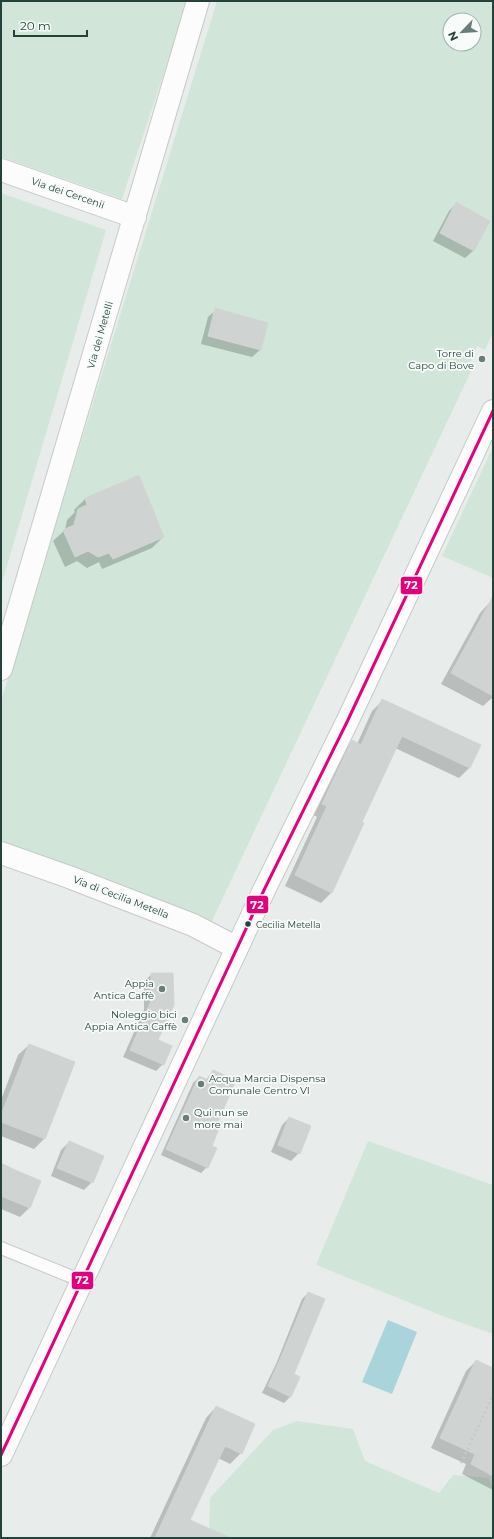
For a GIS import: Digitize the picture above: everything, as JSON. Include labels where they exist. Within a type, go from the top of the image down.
[{"type":"street","name":"Via dei Metelli","points":[[1,669],[198,1]]},
{"type":"street","name":"Via dei Cercenii","points":[[1,170],[135,217]]},
{"type":"street","points":[[1,1455],[265,888],[364,687],[493,411]]},
{"type":"street","name":"Via di Cecilia Metella","points":[[1,853],[69,877],[193,925],[237,948]]},
{"type":"lane","points":[[1,1248],[82,1281]]},
{"type":"path","points":[[460,1463],[493,1395]]},
{"type":"green space","points":[[1,1],[188,1],[122,199],[1,157]]},
{"type":"green space","points":[[217,1],[493,1],[493,332],[485,350],[477,346],[469,365],[473,367],[211,923],[1,845],[1,701]]},
{"type":"green space","points":[[1,193],[106,230],[1,586]]},
{"type":"green space","points":[[493,447],[493,578],[442,556]]},
{"type":"green space","points":[[368,1141],[493,1185],[493,1334],[445,1317],[316,1265]]},
{"type":"green space","points":[[297,1421],[353,1429],[365,1461],[439,1493],[453,1475],[489,1478],[493,1490],[493,1538],[209,1538],[210,1498],[273,1430]]},
{"type":"water","points":[[388,1320],[417,1332],[392,1394],[362,1382]]},
{"type":"building","points":[[456,202],[490,221],[474,251],[440,233]]},
{"type":"building","points":[[215,308],[268,323],[261,350],[208,336]]},
{"type":"building","points":[[139,475],[164,537],[113,559],[109,553],[98,557],[88,551],[75,557],[63,530],[74,525],[78,509],[87,505],[85,498]]},
{"type":"building","points":[[493,596],[493,696],[451,673]]},
{"type":"building","points":[[382,699],[481,745],[470,768],[402,736],[362,822],[364,823],[332,893],[295,875],[327,806],[322,804],[352,740],[361,745]]},
{"type":"building","points":[[151,973],[173,973],[174,1005],[158,1040],[172,1046],[164,1065],[130,1050],[151,1001]]},
{"type":"building","points":[[29,1044],[75,1062],[45,1139],[1,1122],[1,1115]]},
{"type":"building","points":[[213,1070],[236,1080],[217,1124],[220,1126],[212,1146],[217,1148],[208,1168],[166,1149],[199,1076],[208,1080]]},
{"type":"building","points":[[289,1117],[311,1126],[300,1154],[278,1145]]},
{"type":"building","points":[[69,1141],[104,1156],[93,1183],[57,1168]]},
{"type":"building","points":[[1,1164],[41,1181],[30,1208],[1,1196]]},
{"type":"building","points":[[308,1292],[325,1299],[294,1374],[300,1377],[291,1397],[268,1386]]},
{"type":"building","points":[[476,1360],[493,1368],[493,1476],[471,1464],[475,1454],[440,1438]]},
{"type":"building","points":[[216,1406],[255,1424],[242,1454],[225,1446],[190,1520],[231,1538],[155,1538]]},
{"type":"transit line","name":"72","points":[[1,1455],[265,888],[347,722],[493,411]]},
{"type":"place","name":"Torre di Capo di Bove","points":[[482,359]]},
{"type":"place","name":"Cecilia Metella","points":[[248,924]]},
{"type":"place","name":"Appia Antica Caffè","points":[[162,989]]},
{"type":"place","name":"Noleggio bici Appia Antica Caffè","points":[[185,1020]]},
{"type":"place","name":"Acqua Marcia Dispensa Comunale Centro VI","points":[[201,1084]]},
{"type":"place","name":"Qui nun se more mai","points":[[186,1118]]}]
